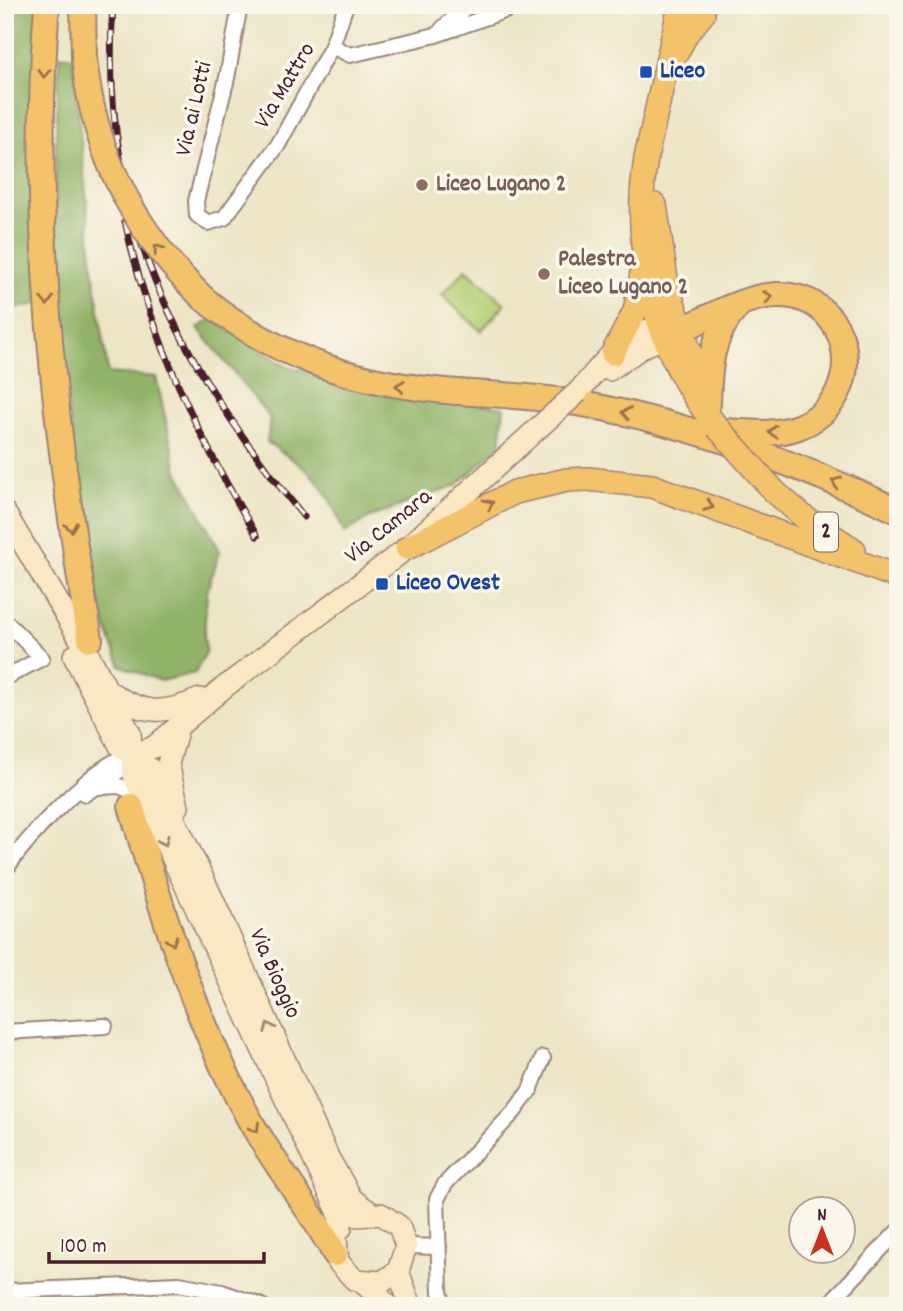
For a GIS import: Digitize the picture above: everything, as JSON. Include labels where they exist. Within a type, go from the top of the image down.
[{"type":"highway","points":[[47,5],[42,155],[47,312],[60,452],[90,639]]},
{"type":"highway","points":[[83,5],[84,57],[97,132],[116,180],[161,254],[204,299],[262,341],[347,376],[437,391],[558,400],[692,430],[779,458],[898,511]]},
{"type":"highway","points":[[668,332],[738,305],[779,295],[800,298],[818,308],[836,328],[844,346],[845,367],[841,387],[825,411],[798,427],[774,433],[692,430]]},
{"type":"highway","points":[[708,403],[715,340],[738,305]]},
{"type":"highway","points":[[137,802],[180,964],[219,1058],[252,1123],[335,1254]]},
{"type":"main road","name":"2","points":[[697,7],[664,79],[642,183],[642,246],[668,332],[689,391],[775,492],[831,536],[898,575]]},
{"type":"main road","name":"2","points":[[651,134],[657,234],[667,286],[668,332],[708,403],[717,427]]},
{"type":"main road","points":[[613,353],[635,311],[642,276],[642,246]]},
{"type":"main road","name":"Via Camara","points":[[132,755],[145,752],[222,689],[407,548],[578,391],[613,353],[639,332],[668,332]]},
{"type":"main road","name":"Via Camara","points":[[578,391],[668,332]]},
{"type":"main road","points":[[407,548],[515,492],[567,480],[588,479],[652,486],[898,575]]},
{"type":"main road","name":"Via Bioggio","points":[[5,513],[130,733],[137,802],[338,1211],[341,1228]]},
{"type":"main road","name":"Via Bioggio","points":[[5,523],[114,737],[150,769],[209,891],[329,1159],[352,1199],[371,1213],[391,1219],[404,1236],[406,1246]]},
{"type":"main road","points":[[108,691],[140,708],[173,710],[222,689]]},
{"type":"main road","name":"Via Camara","points":[[132,755],[142,740],[222,689]]},
{"type":"main road","points":[[178,727],[170,752],[170,776],[209,891]]},
{"type":"main road","points":[[371,1213],[349,1220],[341,1228],[335,1254],[342,1270],[363,1283],[389,1306]]},
{"type":"main road","points":[[363,1283],[382,1282],[398,1271],[406,1246]]},
{"type":"main road","points":[[398,1271],[411,1306]]},
{"type":"street","name":"Via ai Lotti","points":[[203,221],[197,215],[196,201],[227,78],[240,5]]},
{"type":"street","points":[[332,46],[346,5]]},
{"type":"street","points":[[436,35],[468,5]]},
{"type":"street","name":"Via Mattro","points":[[203,221],[214,223],[224,218],[278,145],[332,46],[349,55],[436,35],[521,5]]},
{"type":"street","points":[[5,621],[43,659],[5,678]]},
{"type":"street","name":"Via Camara","points":[[51,815],[125,767],[132,755]]},
{"type":"street","name":"Via Camara","points":[[5,871],[51,815],[114,759],[132,755]]},
{"type":"street","points":[[94,788],[119,786],[137,802]]},
{"type":"street","points":[[5,1032],[105,1026]]},
{"type":"street","points":[[444,1306],[440,1292],[437,1199],[444,1184],[514,1112],[530,1090],[543,1058]]},
{"type":"street","points":[[827,1306],[898,1231]]},
{"type":"street","points":[[406,1246],[439,1247]]},
{"type":"street","points":[[5,1291],[179,1284],[222,1292],[262,1306]]},
{"type":"green space","points":[[5,5],[37,5],[37,304],[18,308],[5,301]]},
{"type":"green space","points":[[60,55],[73,57],[93,268],[108,373],[156,377],[177,470],[220,551],[207,591],[204,637],[206,652],[195,673],[161,681],[121,666],[103,618],[87,545],[69,418],[57,263],[56,159]]},
{"type":"green space","points":[[466,269],[505,304],[481,331],[442,295]]},
{"type":"green space","points":[[212,319],[286,366],[377,392],[504,407],[500,446],[457,485],[373,516],[344,533],[330,501],[316,479],[267,442],[270,418],[198,328]]},
{"type":"railway","points":[[113,5],[112,81],[119,152],[133,218],[155,281],[184,341],[218,400],[304,517]]},
{"type":"railway","points":[[125,221],[147,304],[178,384],[215,461],[257,536]]},
{"type":"place","name":"Liceo","points":[[646,72]]},
{"type":"place","name":"Liceo Lugano 2","points":[[422,185]]},
{"type":"place","name":"Palestra Liceo Lugano 2","points":[[544,274]]},
{"type":"place","name":"Liceo Ovest","points":[[382,584]]}]
